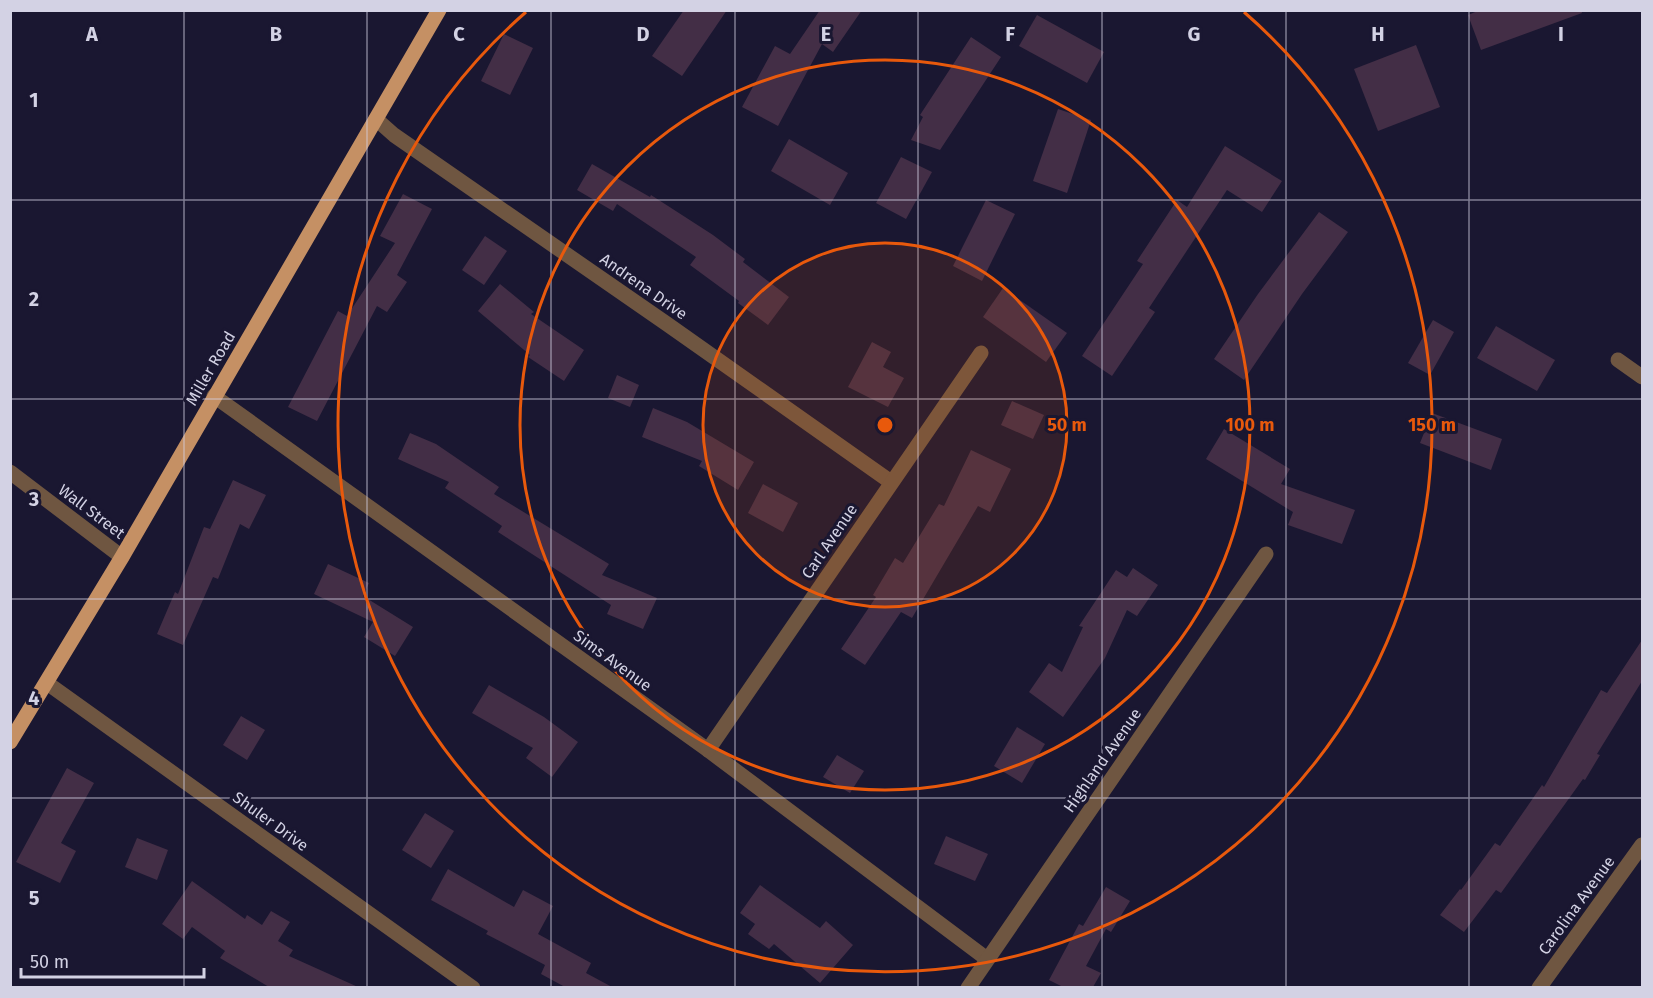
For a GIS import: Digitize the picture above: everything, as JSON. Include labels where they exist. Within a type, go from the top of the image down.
[{"type":"main road","name":"Miller Road","points":[[10,742],[122,557],[439,10]]},
{"type":"street","name":"Andrena Drive","points":[[376,119],[393,135],[891,482]]},
{"type":"street","name":"Carl Avenue","points":[[708,750],[981,353]]},
{"type":"street","points":[[1618,360],[1642,377]]},
{"type":"street","name":"Sims Avenue","points":[[214,396],[708,750],[987,959]]},
{"type":"street","name":"Wall Street","points":[[10,472],[122,557]]},
{"type":"street","name":"Highland Avenue","points":[[968,987],[1266,554]]},
{"type":"street","name":"Shuler Drive","points":[[47,684],[473,987]]},
{"type":"street","name":"Carolina Avenue","points":[[1539,987],[1642,844]]},
{"type":"building","points":[[684,10],[727,10],[682,76],[652,56]]},
{"type":"building","points":[[820,10],[862,10],[833,52],[822,44],[778,126],[742,107],[775,46],[790,54]]},
{"type":"building","points":[[1480,10],[1581,10],[1582,13],[1481,50],[1468,15]]},
{"type":"building","points":[[1037,15],[1104,52],[1087,83],[1019,46]]},
{"type":"building","points":[[504,34],[533,48],[510,95],[481,81]]},
{"type":"building","points":[[971,37],[1001,57],[940,150],[911,140],[923,117],[920,115]]},
{"type":"building","points":[[1416,45],[1440,107],[1378,131],[1354,69]]},
{"type":"building","points":[[1058,109],[1091,120],[1067,193],[1033,181]]},
{"type":"building","points":[[789,139],[848,173],[830,205],[771,171]]},
{"type":"building","points":[[1225,146],[1282,181],[1262,212],[1227,190],[1149,308],[1155,312],[1112,376],[1082,356],[1143,264],[1137,261],[1177,200],[1187,207]]},
{"type":"building","points":[[901,157],[932,172],[906,219],[876,203]]},
{"type":"building","points":[[592,164],[650,197],[651,195],[713,235],[745,259],[743,262],[789,297],[768,325],[690,265],[696,257],[617,204],[613,211],[577,190]]},
{"type":"building","points":[[403,194],[432,209],[397,275],[407,282],[387,312],[377,306],[317,421],[288,407],[338,311],[347,316],[395,243],[380,236]]},
{"type":"building","points":[[986,200],[1015,214],[982,281],[953,266]]},
{"type":"building","points":[[1319,212],[1348,232],[1302,294],[1244,380],[1214,359],[1258,294]]},
{"type":"building","points":[[485,236],[507,251],[484,285],[462,270]]},
{"type":"building","points":[[500,284],[534,312],[531,314],[584,350],[564,381],[528,357],[530,355],[478,311]]},
{"type":"building","points":[[1003,288],[1067,333],[1046,362],[983,317]]},
{"type":"building","points":[[1433,320],[1454,332],[1430,375],[1408,363]]},
{"type":"building","points":[[1496,326],[1555,360],[1537,391],[1477,358]]},
{"type":"building","points":[[872,342],[891,352],[883,367],[904,378],[888,407],[848,387]]},
{"type":"building","points":[[617,375],[639,385],[630,407],[608,398]]},
{"type":"building","points":[[1012,401],[1044,415],[1033,439],[1001,425]]},
{"type":"building","points":[[653,408],[687,422],[754,462],[738,490],[699,466],[702,461],[642,437]]},
{"type":"building","points":[[1432,413],[1502,439],[1491,470],[1420,443]]},
{"type":"building","points":[[1224,429],[1290,469],[1281,484],[1355,510],[1342,544],[1288,525],[1293,512],[1206,459]]},
{"type":"building","points":[[410,433],[436,444],[499,487],[494,494],[609,564],[602,575],[657,598],[643,629],[607,614],[611,605],[498,532],[502,526],[445,488],[449,482],[398,459]]},
{"type":"building","points":[[971,450],[1011,469],[990,512],[978,506],[912,618],[901,612],[865,665],[841,649],[876,597],[873,595],[895,558],[903,563],[939,504],[944,506]]},
{"type":"building","points":[[233,480],[266,495],[249,529],[240,524],[218,579],[213,577],[183,645],[157,634],[175,592],[178,594],[204,527],[210,529]]},
{"type":"building","points":[[763,484],[798,503],[783,532],[748,513]]},
{"type":"building","points":[[328,564],[369,583],[363,596],[413,627],[395,656],[364,637],[373,622],[314,594]]},
{"type":"building","points":[[1133,568],[1158,585],[1137,616],[1127,610],[1105,658],[1063,717],[1029,692],[1049,663],[1062,672],[1083,627],[1079,626],[1116,570],[1127,577]]},
{"type":"building","points":[[1642,640],[1642,681],[1597,754],[1600,755],[1585,780],[1583,779],[1501,893],[1496,890],[1464,932],[1440,915],[1495,843],[1500,846],[1542,785],[1544,787],[1601,690],[1607,693]]},
{"type":"building","points":[[489,685],[544,717],[578,742],[552,777],[526,758],[533,748],[472,713]]},
{"type":"building","points":[[241,716],[265,730],[247,760],[223,745]]},
{"type":"building","points":[[1017,727],[1045,744],[1022,783],[994,766]]},
{"type":"building","points":[[837,755],[864,771],[850,793],[823,777]]},
{"type":"building","points":[[67,768],[94,783],[61,843],[76,851],[60,883],[16,862]]},
{"type":"building","points":[[425,813],[454,831],[431,868],[402,850]]},
{"type":"building","points":[[946,836],[988,854],[975,881],[934,864]]},
{"type":"building","points":[[137,838],[168,850],[157,880],[125,867]]},
{"type":"building","points":[[448,869],[514,907],[523,890],[553,906],[538,934],[591,963],[586,973],[612,987],[565,987],[541,974],[545,965],[486,934],[488,931],[431,900]]},
{"type":"building","points":[[192,881],[245,919],[247,915],[262,925],[271,911],[290,922],[278,941],[293,950],[289,956],[358,987],[269,987],[220,958],[225,951],[192,927],[183,939],[162,924]]},
{"type":"building","points":[[760,885],[820,928],[826,921],[853,945],[820,983],[774,944],[769,949],[748,934],[755,924],[740,913]]},
{"type":"building","points":[[1106,887],[1130,901],[1111,932],[1106,929],[1086,966],[1101,973],[1093,987],[1063,987],[1049,980],[1079,924],[1083,926]]}]
